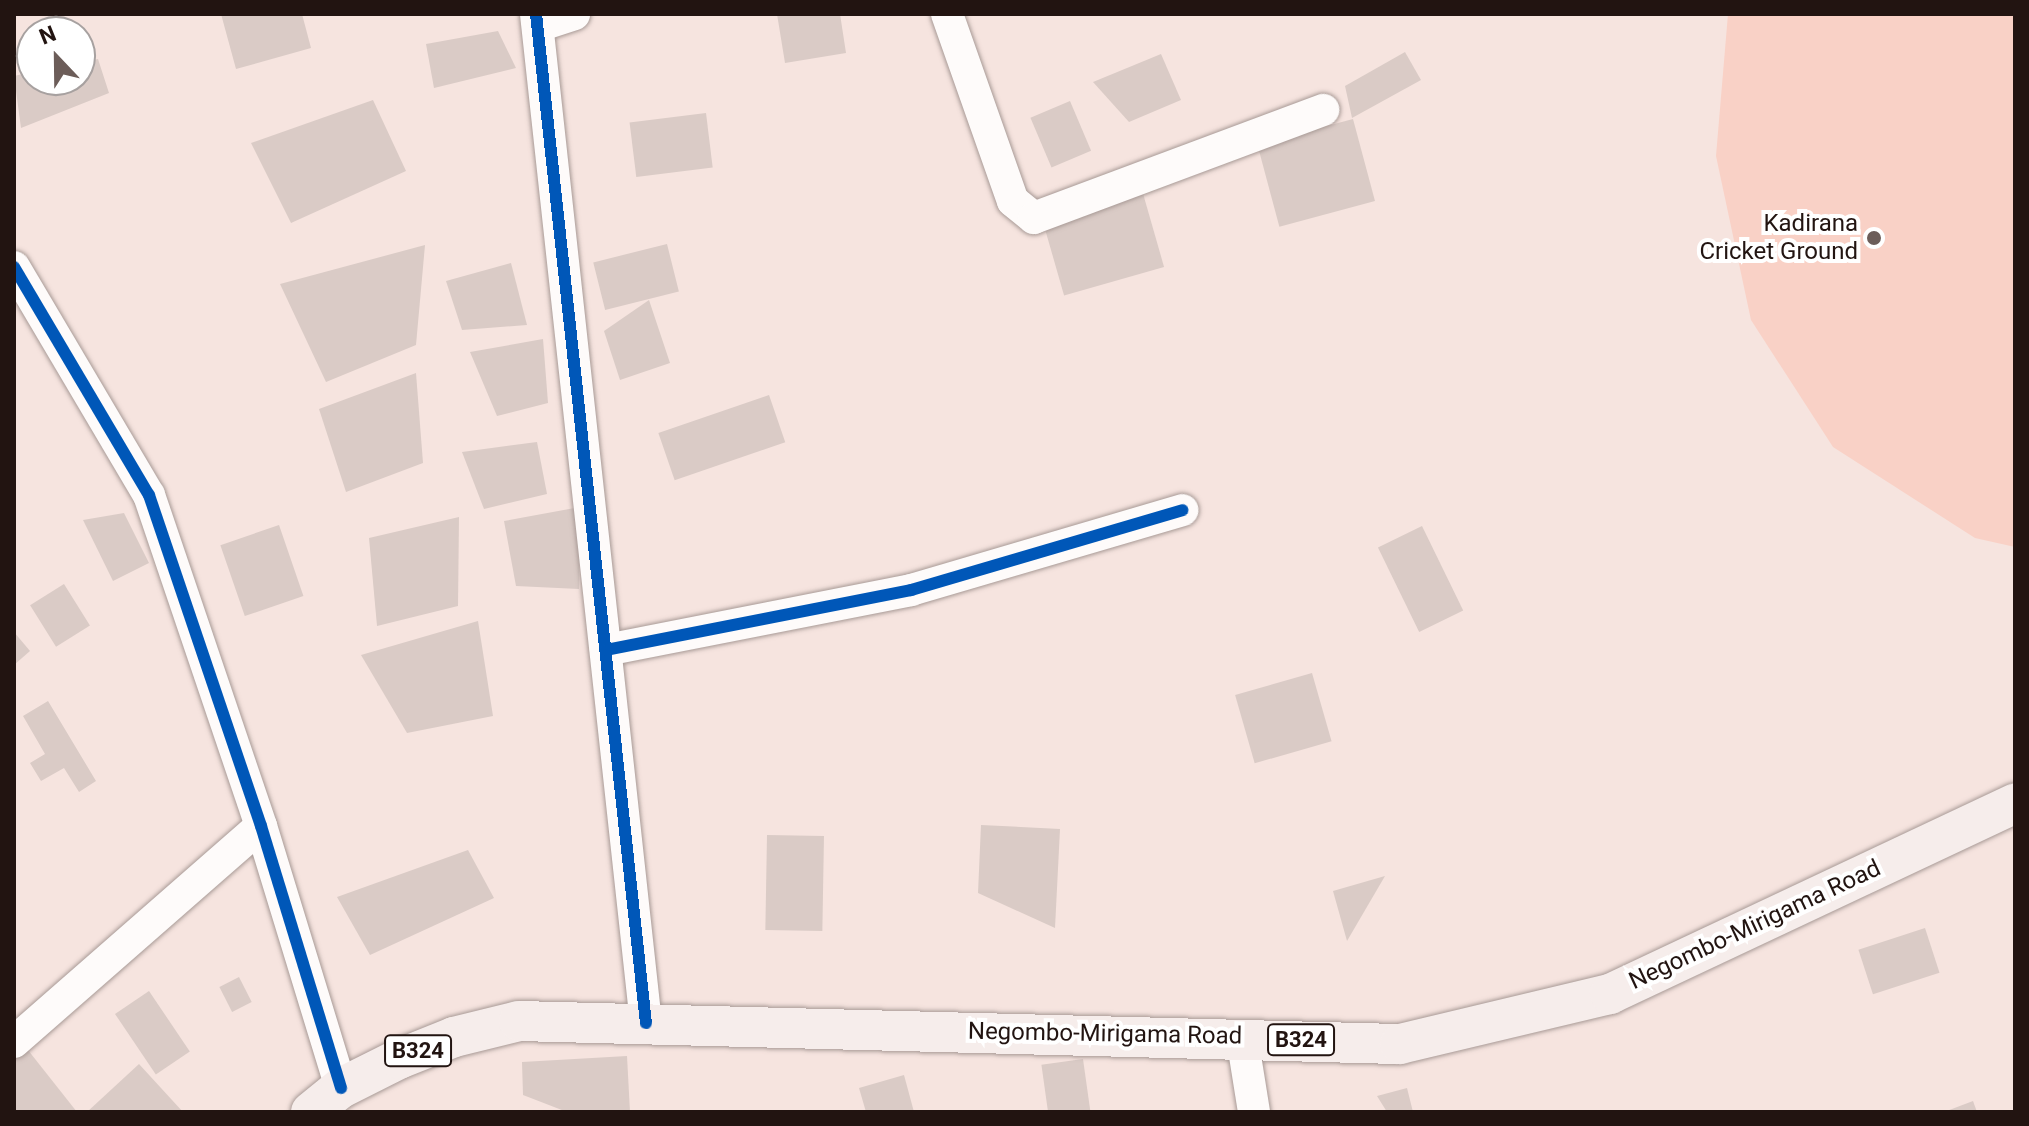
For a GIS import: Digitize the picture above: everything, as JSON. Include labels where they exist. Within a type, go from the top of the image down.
[{"type":"main road","name":"Negombo-Mirigama Road","points":[[326,1100],[454,1037],[519,1021],[1242,1037],[1400,1044],[1610,994],[2015,803]]},
{"type":"street","points":[[574,14],[537,20],[646,1023]]},
{"type":"street","points":[[947,14],[1013,201],[1034,218],[1323,110]]},
{"type":"street","points":[[14,267],[149,495],[261,826],[326,1100]]},
{"type":"street","points":[[606,650],[911,590],[1182,510]]},
{"type":"street","points":[[14,1042],[261,826]]},
{"type":"street","points":[[1242,1037],[1254,1112]]},
{"type":"shaded area","name":"Kadirana Cricket Ground","points":[[1728,14],[2015,14],[2015,547],[1975,538],[1833,447],[1751,320],[1716,156]]},
{"type":"building","points":[[221,14],[302,14],[311,48],[236,69]]},
{"type":"building","points":[[777,14],[840,14],[846,53],[785,63]]},
{"type":"building","points":[[498,31],[516,68],[434,88],[426,44]]},
{"type":"building","points":[[1405,52],[1421,80],[1352,118],[1345,86]]},
{"type":"building","points":[[1161,54],[1181,100],[1129,122],[1093,82]]},
{"type":"building","points":[[96,59],[109,93],[21,128],[17,96],[96,96]]},
{"type":"building","points":[[373,100],[406,171],[291,223],[251,143]]},
{"type":"building","points":[[1070,101],[1091,151],[1052,168],[1030,118]]},
{"type":"building","points":[[706,113],[713,168],[636,177],[630,122]]},
{"type":"building","points":[[1353,119],[1375,201],[1279,227],[1257,145]]},
{"type":"building","points":[[1142,190],[1164,267],[1064,296],[1042,219]]},
{"type":"building","points":[[667,244],[679,292],[605,310],[593,262]]},
{"type":"building","points":[[425,245],[416,345],[326,382],[280,284]]},
{"type":"building","points":[[511,263],[527,325],[462,330],[446,281]]},
{"type":"building","points":[[649,300],[670,363],[620,380],[604,331]]},
{"type":"building","points":[[543,339],[548,403],[497,416],[470,352]]},
{"type":"building","points":[[416,373],[423,463],[346,492],[319,409]]},
{"type":"building","points":[[769,395],[785,442],[675,480],[658,433]]},
{"type":"building","points":[[537,442],[547,494],[484,509],[462,452]]},
{"type":"building","points":[[580,507],[579,589],[516,586],[504,521]]},
{"type":"building","points":[[124,513],[149,563],[113,581],[83,520]]},
{"type":"building","points":[[459,517],[458,606],[377,626],[369,538]]},
{"type":"building","points":[[279,525],[303,596],[245,616],[220,545]]},
{"type":"building","points":[[1422,526],[1463,610],[1419,632],[1378,547]]},
{"type":"building","points":[[64,584],[90,626],[56,647],[30,605]]},
{"type":"building","points":[[478,621],[493,716],[407,733],[361,655]]},
{"type":"building","points":[[14,632],[30,651],[14,665]]},
{"type":"building","points":[[1312,673],[1332,741],[1255,763],[1235,695]]},
{"type":"building","points":[[48,701],[96,781],[79,792],[64,768],[41,781],[30,763],[45,754],[23,716]]},
{"type":"building","points":[[981,825],[1060,829],[1055,928],[978,893]]},
{"type":"building","points":[[767,835],[824,836],[822,931],[765,930]]},
{"type":"building","points":[[468,850],[494,898],[370,955],[337,897]]},
{"type":"building","points":[[1385,876],[1347,941],[1333,891]]},
{"type":"building","points":[[1925,928],[1940,973],[1873,994],[1858,950]]},
{"type":"building","points":[[239,977],[252,1002],[232,1012],[219,987]]},
{"type":"building","points":[[149,991],[190,1052],[156,1074],[115,1014]]},
{"type":"building","points":[[24,1045],[77,1112],[14,1112],[14,1053]]},
{"type":"building","points":[[627,1056],[630,1112],[567,1112],[523,1095],[522,1062]]},
{"type":"building","points":[[1083,1059],[1090,1111],[1048,1112],[1041,1065]]},
{"type":"building","points":[[139,1064],[183,1112],[87,1112]]},
{"type":"building","points":[[904,1075],[914,1112],[866,1112],[859,1088]]},
{"type":"building","points":[[1407,1088],[1413,1112],[1387,1112],[1377,1096]]},
{"type":"building","points":[[1973,1101],[1977,1112],[1944,1112]]},
{"type":"cycle path","points":[[536,14],[646,1023]]},
{"type":"cycle path","points":[[14,267],[149,495],[261,826],[341,1088]]},
{"type":"cycle path","points":[[606,650],[911,590],[1182,510]]},
{"type":"place","name":"Kadirana Cricket Ground","points":[[1874,238]]}]
